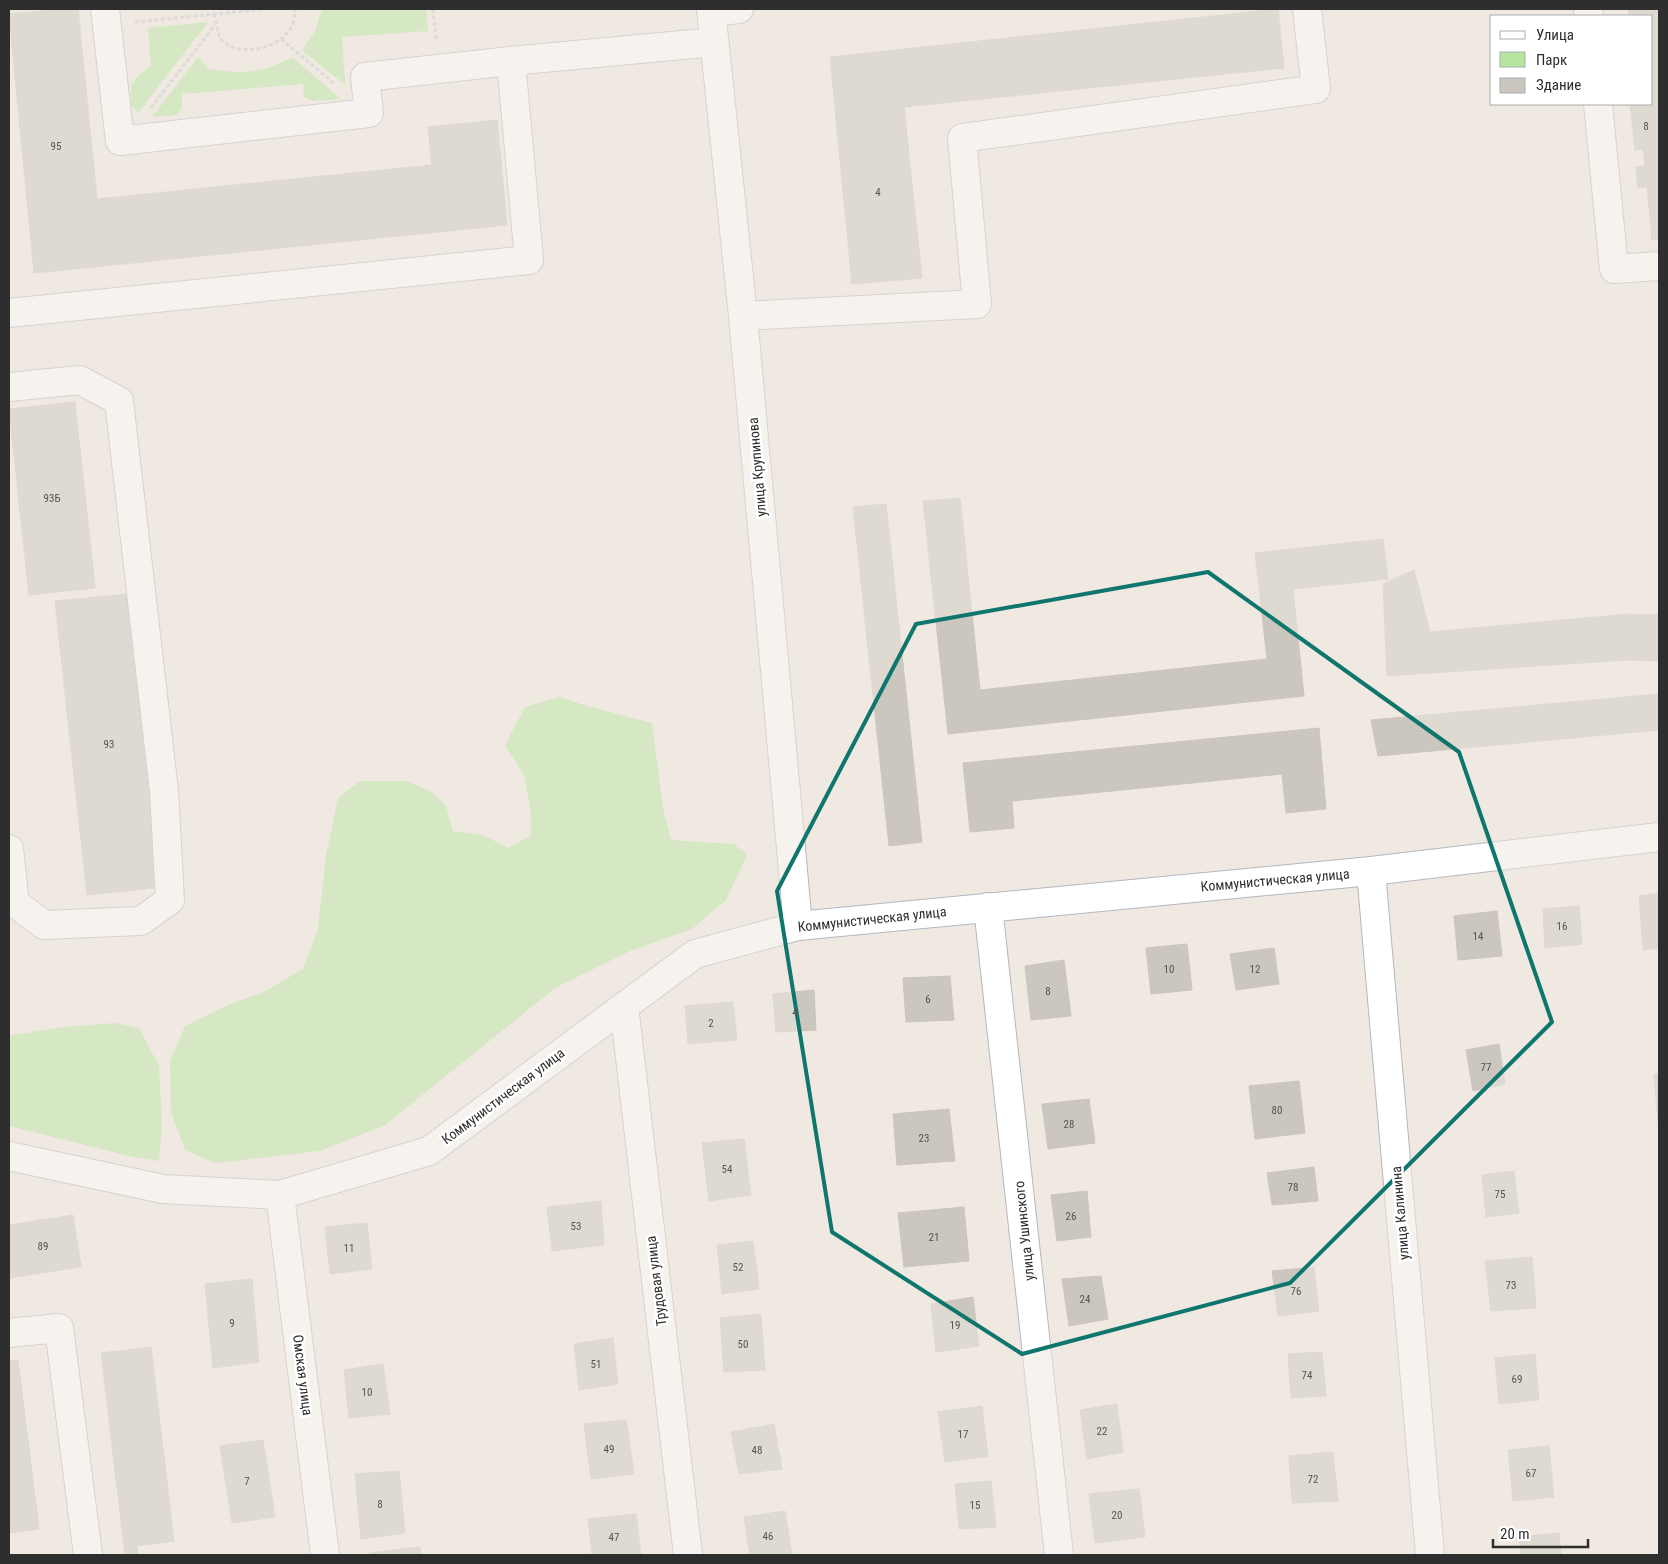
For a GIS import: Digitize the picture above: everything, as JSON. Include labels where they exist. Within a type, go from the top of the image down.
[{"type":"street","points":[[711,10],[739,9]]},
{"type":"street","points":[[743,316],[977,304],[962,138],[1316,89],[1307,9]]},
{"type":"street","name":"улица Крупинова","points":[[711,10],[743,316],[798,926]]},
{"type":"street","points":[[106,17],[120,141],[369,113],[365,78],[511,61],[714,42]]},
{"type":"street","points":[[9,313],[528,260],[511,61]]},
{"type":"street","points":[[1598,105],[1614,269],[1659,266]]},
{"type":"street","points":[[9,387],[80,380],[119,401],[164,791],[170,900],[141,921],[44,925],[15,903],[9,849]]},
{"type":"street","name":"Коммунистическая улица","points":[[9,1156],[163,1189],[280,1195],[429,1151],[694,954],[798,926],[1371,871],[1659,837]]},
{"type":"street","name":"улица Калинина","points":[[1371,871],[1430,1555]]},
{"type":"street","name":"улица Ушинского","points":[[988,907],[1060,1555]]},
{"type":"street","name":"Трудовая улица","points":[[624,1006],[688,1555]]},
{"type":"street","name":"Омская улица","points":[[280,1195],[325,1555]]},
{"type":"street","points":[[9,1333],[59,1328],[88,1555]]},
{"type":"path","points":[[106,17],[214,14],[266,9]]},
{"type":"path","points":[[214,14],[215,25],[220,39],[232,47],[260,48],[281,39],[292,28],[296,17],[295,9]]},
{"type":"path","points":[[120,141],[146,114],[215,25]]},
{"type":"path","points":[[281,39],[369,113]]},
{"type":"highlighted area","points":[[1208,572],[1459,752],[1552,1022],[1290,1283],[1022,1354],[832,1232],[777,891],[916,624]]},
{"type":"green space","points":[[322,9],[426,9],[428,31],[342,37],[345,85],[302,50],[315,31]]},
{"type":"green space","points":[[208,22],[138,113],[131,105],[131,85],[140,74],[151,66],[148,28]]},
{"type":"green space","points":[[198,57],[208,69],[242,72],[271,67],[292,57],[341,99],[312,101],[304,97],[303,84],[182,94],[182,108],[177,115],[152,117]]},
{"type":"green space","points":[[560,697],[652,723],[663,808],[671,840],[734,844],[747,855],[726,900],[692,929],[630,951],[555,988],[385,1125],[320,1151],[215,1163],[185,1150],[171,1112],[170,1061],[185,1026],[230,1004],[262,993],[303,969],[318,929],[326,855],[338,798],[360,781],[407,781],[432,792],[446,806],[453,831],[482,835],[509,848],[531,835],[531,813],[524,775],[505,745],[525,707]]},
{"type":"green space","points":[[116,1023],[139,1028],[159,1066],[162,1125],[159,1161],[133,1157],[9,1126],[9,1036],[62,1027]]},
{"type":"building","points":[[78,9],[97,199],[432,165],[428,127],[497,120],[507,225],[34,273],[9,14]]},
{"type":"building","points":[[1278,9],[1284,68],[904,107],[922,278],[852,284],[830,57]]},
{"type":"building","points":[[1628,9],[1659,9],[1659,239],[1652,240],[1647,187],[1638,188],[1636,167],[1645,166],[1643,149],[1635,150],[1630,105],[1653,105],[1653,15],[1629,15]]},
{"type":"building","points":[[75,402],[95,588],[29,595],[9,409]]},
{"type":"building","points":[[960,498],[980,690],[1267,659],[1255,553],[1383,539],[1388,579],[1293,589],[1304,696],[948,734],[923,501]]},
{"type":"building","points":[[886,504],[922,842],[889,846],[853,507]]},
{"type":"building","points":[[1414,570],[1430,632],[1629,614],[1659,615],[1659,661],[1627,660],[1387,676],[1383,584]]},
{"type":"building","points":[[130,594],[163,887],[87,895],[55,601]]},
{"type":"building","points":[[1659,694],[1659,730],[1378,756],[1371,720]]},
{"type":"building","points":[[1319,728],[1326,809],[1286,813],[1282,774],[1012,801],[1014,828],[970,832],[963,763]]},
{"type":"building","points":[[1659,893],[1659,948],[1643,950],[1639,896]]},
{"type":"building","points":[[1579,906],[1582,944],[1545,948],[1543,909]]},
{"type":"building","points":[[1497,911],[1502,956],[1458,960],[1454,916]]},
{"type":"building","points":[[1187,944],[1192,990],[1151,994],[1146,948]]},
{"type":"building","points":[[1274,948],[1279,984],[1236,990],[1230,954]]},
{"type":"building","points":[[1064,960],[1071,1016],[1031,1020],[1025,966]]},
{"type":"building","points":[[950,976],[954,1020],[906,1022],[903,978]]},
{"type":"building","points":[[814,990],[816,1030],[776,1032],[773,994]]},
{"type":"building","points":[[733,1002],[737,1040],[688,1044],[685,1006]]},
{"type":"building","points":[[1499,1044],[1505,1084],[1473,1091],[1466,1050]]},
{"type":"building","points":[[1654,1074],[1659,1074],[1658,1121]]},
{"type":"building","points":[[1299,1081],[1305,1133],[1255,1139],[1249,1086]]},
{"type":"building","points":[[1089,1099],[1095,1143],[1048,1149],[1042,1104]]},
{"type":"building","points":[[949,1109],[955,1161],[897,1165],[893,1114]]},
{"type":"building","points":[[744,1139],[751,1195],[709,1201],[702,1143]]},
{"type":"building","points":[[1314,1167],[1318,1201],[1272,1205],[1267,1173]]},
{"type":"building","points":[[1514,1171],[1519,1213],[1486,1217],[1482,1175]]},
{"type":"building","points":[[1087,1191],[1091,1237],[1057,1241],[1051,1195]]},
{"type":"building","points":[[601,1201],[604,1245],[552,1251],[547,1207]]},
{"type":"building","points":[[964,1207],[969,1261],[904,1267],[898,1213]]},
{"type":"building","points":[[73,1215],[81,1267],[9,1278],[9,1225]]},
{"type":"building","points":[[367,1223],[372,1269],[330,1274],[325,1227]]},
{"type":"building","points":[[753,1241],[759,1289],[722,1294],[717,1245]]},
{"type":"building","points":[[1532,1257],[1536,1308],[1491,1311],[1485,1261]]},
{"type":"building","points":[[1314,1267],[1319,1311],[1278,1316],[1272,1271]]},
{"type":"building","points":[[1101,1276],[1108,1319],[1069,1326],[1062,1279]]},
{"type":"building","points":[[252,1279],[259,1362],[213,1368],[205,1284]]},
{"type":"building","points":[[973,1297],[979,1346],[936,1352],[931,1304]]},
{"type":"building","points":[[761,1314],[765,1370],[724,1372],[720,1318]]},
{"type":"building","points":[[613,1338],[618,1384],[579,1390],[574,1344]]},
{"type":"building","points":[[151,1347],[174,1541],[137,1546],[138,1555],[125,1555],[101,1353]]},
{"type":"building","points":[[1322,1352],[1326,1396],[1291,1398],[1288,1354]]},
{"type":"building","points":[[1535,1354],[1539,1400],[1499,1404],[1495,1358]]},
{"type":"building","points":[[18,1360],[39,1529],[9,1533],[9,1361]]},
{"type":"building","points":[[383,1364],[390,1414],[349,1418],[344,1370]]},
{"type":"building","points":[[1117,1404],[1123,1452],[1087,1459],[1080,1410]]},
{"type":"building","points":[[982,1406],[988,1456],[945,1462],[938,1412]]},
{"type":"building","points":[[626,1420],[634,1474],[591,1479],[584,1424]]},
{"type":"building","points":[[774,1424],[782,1469],[739,1474],[731,1432]]},
{"type":"building","points":[[263,1440],[275,1517],[232,1523],[220,1446]]},
{"type":"building","points":[[1549,1446],[1554,1497],[1513,1501],[1508,1450]]},
{"type":"building","points":[[1333,1452],[1338,1501],[1292,1503],[1289,1456]]},
{"type":"building","points":[[399,1471],[405,1533],[361,1539],[355,1474]]},
{"type":"building","points":[[991,1481],[996,1527],[959,1529],[955,1484]]},
{"type":"building","points":[[1139,1489],[1145,1537],[1095,1543],[1089,1494]]},
{"type":"building","points":[[785,1511],[792,1555],[750,1555],[744,1517]]},
{"type":"building","points":[[636,1514],[641,1555],[592,1555],[588,1519]]},
{"type":"building","points":[[1559,1533],[1561,1555],[1521,1555],[1519,1537]]},
{"type":"building","points":[[420,1547],[421,1555],[370,1555],[369,1553]]}]
